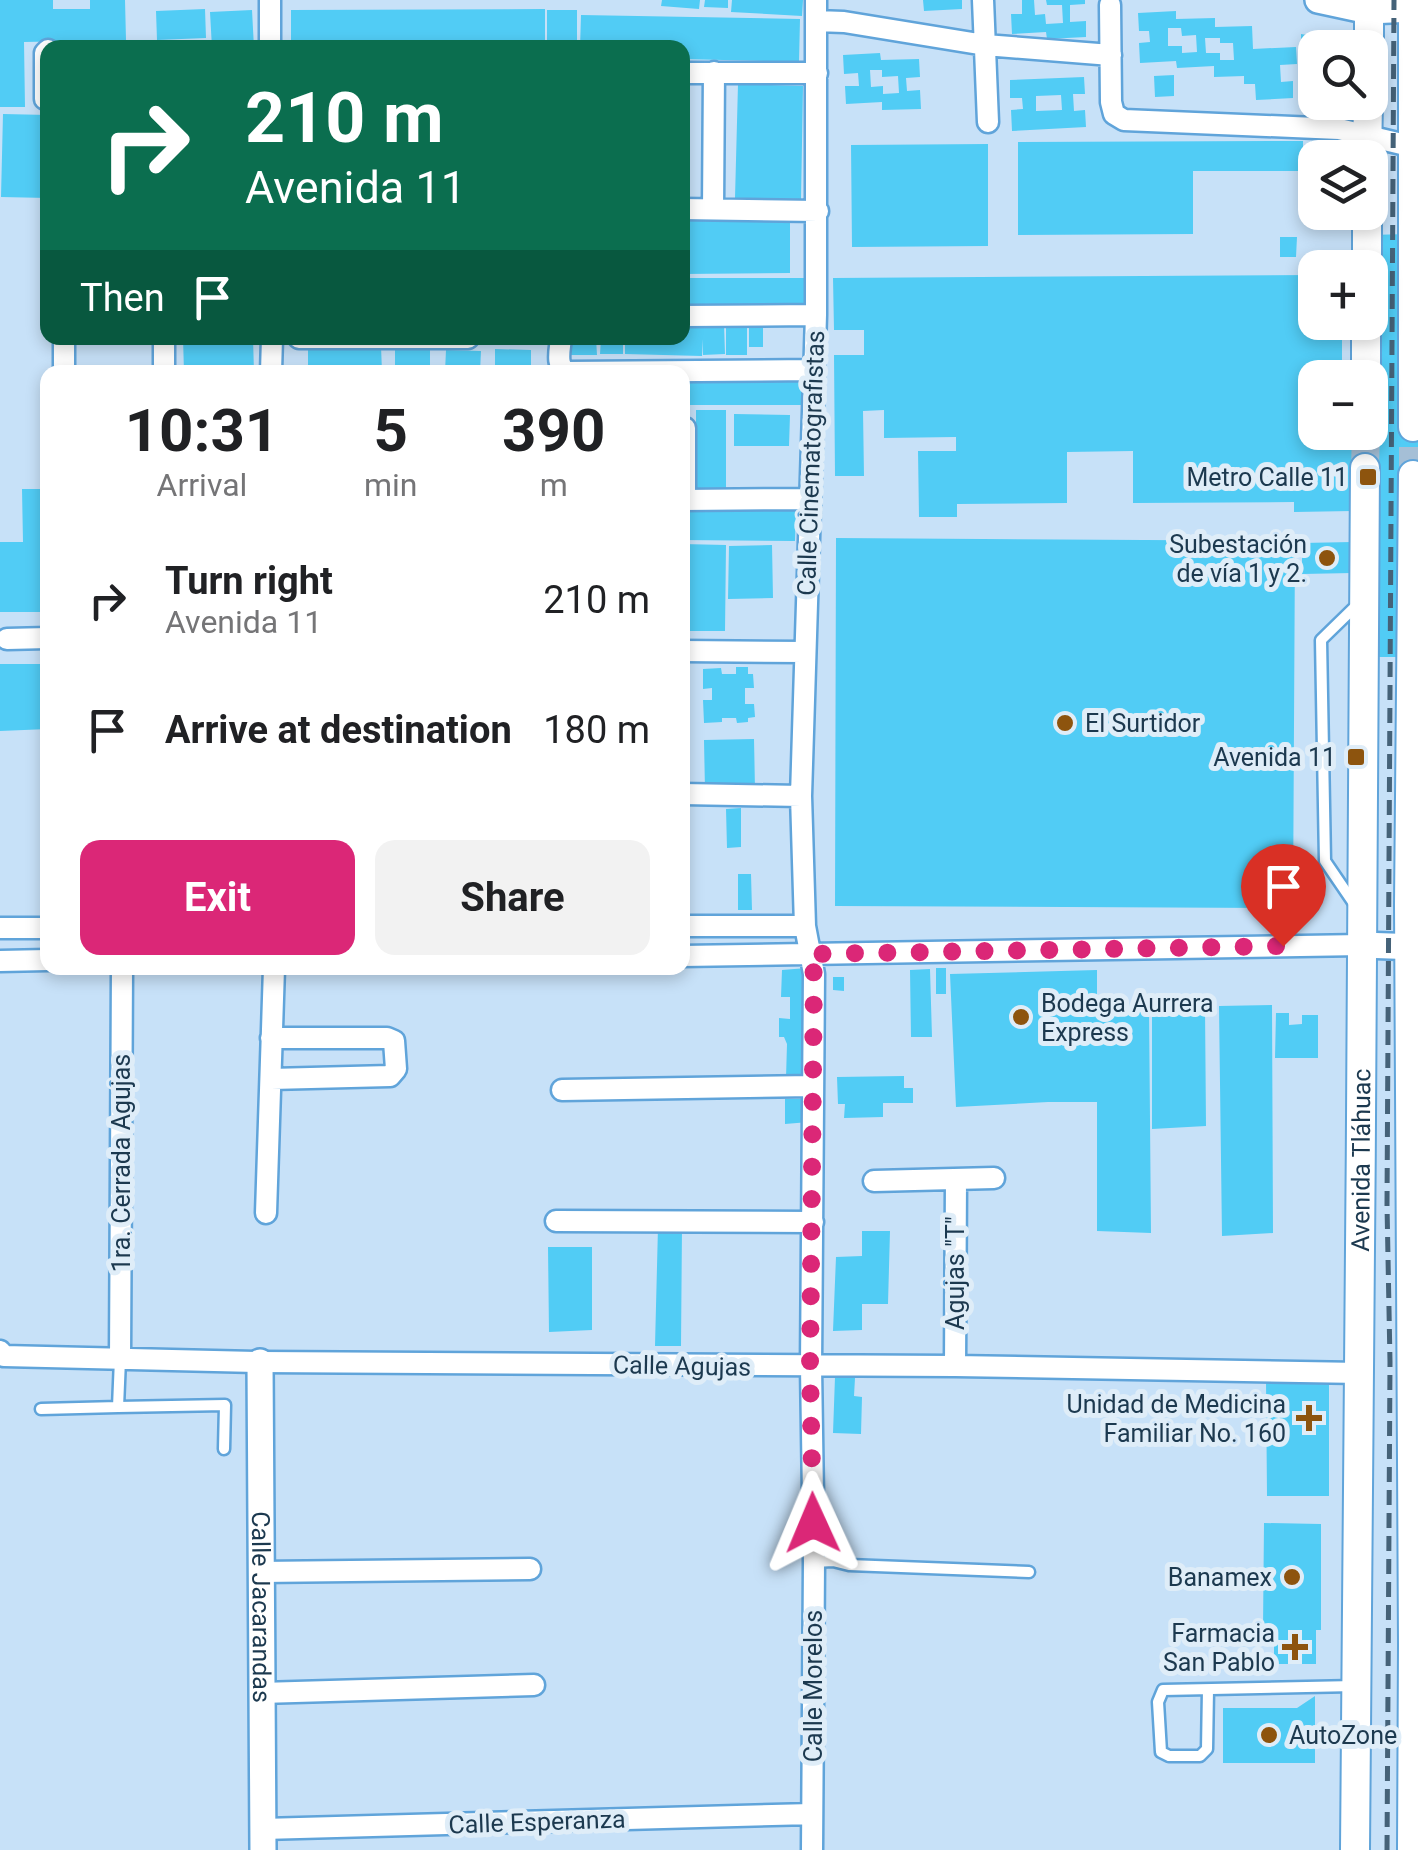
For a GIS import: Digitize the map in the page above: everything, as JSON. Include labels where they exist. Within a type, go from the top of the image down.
[{"type":"main road","points":[[1413,5],[1413,426]]},
{"type":"main road","name":"Avenida Tláhuac","points":[[1355,1850],[1366,468]]},
{"type":"main road","name":"Avenida Tláhuac","points":[[1412,475],[1412,1850]]},
{"type":"street","points":[[270,0],[270,40]]},
{"type":"street","points":[[983,0],[988,122]]},
{"type":"street","points":[[1318,0],[1369,6],[1413,5]]},
{"type":"street","points":[[1110,6],[1112,102],[1114,114],[1124,120],[1339,130],[1355,140]]},
{"type":"street","points":[[816,10],[844,22],[985,45],[1111,56]]},
{"type":"street","name":"Calle Cinematografistas","points":[[804,926],[801,796],[818,211],[816,10]]},
{"type":"street","points":[[713,209],[714,72]]},
{"type":"street","points":[[690,73],[817,73]]},
{"type":"street","points":[[1388,147],[1416,147]]},
{"type":"street","points":[[690,209],[818,211]]},
{"type":"street","points":[[690,316],[816,315]]},
{"type":"street","points":[[690,371],[814,370]]},
{"type":"street","points":[[690,500],[809,498]]},
{"type":"street","points":[[8,639],[40,638]]},
{"type":"street","points":[[690,651],[806,652]]},
{"type":"street","points":[[690,794],[801,796]]},
{"type":"street","points":[[690,926],[804,926]]},
{"type":"street","name":"Calle Morelos","points":[[804,926],[814,974],[810,1367],[814,1562],[812,1850]]},
{"type":"street","points":[[0,928],[40,928]]},
{"type":"street","points":[[690,956],[1414,947]]},
{"type":"street","points":[[0,961],[40,960]]},
{"type":"street","name":"1ra. Cerrada Agujas","points":[[120,1359],[122,975]]},
{"type":"street","points":[[266,1212],[274,975]]},
{"type":"street","points":[[270,1079],[390,1076],[396,1069],[394,1041],[388,1038],[271,1038]]},
{"type":"street","points":[[562,1090],[812,1086]]},
{"type":"street","points":[[874,1181],[994,1178]]},
{"type":"street","name":"Agujas \"T\"","points":[[955,1366],[956,1179]]},
{"type":"street","points":[[556,1220],[813,1222]]},
{"type":"street","name":"Calle Agujas","points":[[2,1354],[260,1362],[1360,1373]]},
{"type":"street","name":"Calle Jacarandas","points":[[260,1362],[263,1840]]},
{"type":"street","points":[[260,1572],[530,1569]]},
{"type":"street","points":[[262,1693],[534,1686]]},
{"type":"street","name":"Calle Esperanza","points":[[263,1840],[812,1814]]},
{"type":"lane","points":[[1361,914],[1325,861],[1322,640],[1364,598]]},
{"type":"lane","points":[[118,1407],[120,1359]]},
{"type":"lane","points":[[41,1409],[225,1405],[224,1449]]},
{"type":"lane","points":[[814,1562],[1029,1572]]},
{"type":"lane","points":[[1208,1690],[1207,1749],[1200,1756],[1169,1756],[1161,1752],[1158,1702],[1163,1690],[1357,1686]]},
{"type":"building","points":[[0,0],[53,0],[53,9],[90,9],[90,0],[125,0],[126,40],[24,42],[25,107],[0,107]]},
{"type":"building","points":[[662,0],[700,0],[699,9],[661,6]]},
{"type":"building","points":[[705,0],[728,0],[728,8],[704,7]]},
{"type":"building","points":[[732,0],[803,0],[802,16],[731,12]]},
{"type":"building","points":[[923,0],[962,0],[962,9],[924,11]]},
{"type":"building","points":[[1022,0],[1034,0],[1035,15],[1045,14],[1046,24],[1063,23],[1062,5],[1047,5],[1046,0],[1085,0],[1085,4],[1070,5],[1070,22],[1086,21],[1086,37],[1047,39],[1046,32],[1012,34],[1011,14],[1022,14]]},
{"type":"building","points":[[205,9],[206,38],[157,40],[156,11]]},
{"type":"building","points":[[545,9],[545,40],[291,40],[291,10]]},
{"type":"building","points":[[252,10],[254,40],[212,40],[210,12]]},
{"type":"building","points":[[547,10],[577,10],[577,40],[547,40]]},
{"type":"building","points":[[1176,11],[1176,19],[1215,18],[1215,27],[1252,26],[1253,49],[1296,47],[1297,64],[1280,65],[1281,82],[1293,81],[1293,98],[1256,100],[1255,84],[1244,84],[1244,76],[1214,77],[1214,66],[1177,68],[1176,61],[1140,63],[1139,43],[1150,42],[1149,31],[1139,31],[1138,13]],"holes":[[[1168,28],[1181,28],[1182,36],[1196,35],[1197,52],[1182,53],[1182,46],[1168,46]],[[1205,38],[1233,43],[1234,60],[1220,60],[1220,53],[1206,53]]]},
{"type":"building","points":[[581,15],[800,19],[799,62],[690,59],[690,40],[580,40]]},
{"type":"building","points":[[880,53],[881,60],[919,59],[920,77],[906,78],[907,91],[920,90],[921,109],[882,110],[882,102],[846,104],[845,86],[859,86],[858,73],[844,74],[843,55]],"holes":[[[870,70],[882,70],[882,77],[898,76],[899,93],[883,94],[883,86],[871,87]]]},
{"type":"building","points":[[1174,75],[1174,96],[1155,97],[1154,76]]},
{"type":"building","points":[[1084,77],[1085,94],[1073,94],[1074,111],[1085,110],[1086,127],[1012,131],[1011,110],[1023,109],[1022,98],[1010,98],[1010,80]],"holes":[[[1061,95],[1062,110],[1036,111],[1036,96]]]},
{"type":"building","points":[[738,84],[803,86],[801,199],[735,198]]},
{"type":"building","points":[[3,114],[40,115],[40,198],[1,197]]},
{"type":"building","points":[[1298,141],[1298,171],[1193,171],[1193,234],[1018,235],[1018,142]]},
{"type":"building","points":[[988,144],[988,246],[852,247],[851,145]]},
{"type":"building","points":[[790,214],[790,273],[690,274],[690,215]]},
{"type":"building","points":[[1409,234],[1418,475],[1407,657],[1370,657],[1370,468],[1351,467],[1352,511],[1294,512],[1294,502],[1133,503],[1133,451],[1067,452],[1067,503],[957,504],[957,517],[919,517],[918,451],[956,451],[956,437],[884,438],[884,410],[863,411],[864,476],[835,476],[834,355],[864,355],[864,330],[834,330],[833,278],[1298,275],[1298,340],[1342,340],[1342,360],[1298,360],[1298,450],[1388,450],[1388,360],[1370,360],[1370,340],[1388,340],[1388,250],[1369,250],[1369,235]]},
{"type":"building","points":[[1280,237],[1297,237],[1296,257],[1280,257]]},
{"type":"building","points":[[690,278],[804,278],[804,307],[690,307]]},
{"type":"building","points":[[747,323],[747,355],[726,355],[726,324]]},
{"type":"building","points":[[724,324],[725,354],[703,355],[703,339],[702,356],[625,354],[625,345],[690,345],[690,325]]},
{"type":"building","points":[[749,324],[763,324],[763,347],[749,347]]},
{"type":"building","points":[[183,345],[253,345],[254,365],[184,365]]},
{"type":"building","points":[[308,345],[381,346],[382,365],[308,365]]},
{"type":"building","points":[[571,345],[596,345],[597,355],[571,355]]},
{"type":"building","points":[[601,345],[623,345],[623,354],[600,354]]},
{"type":"building","points":[[495,349],[531,350],[531,365],[495,365]]},
{"type":"building","points":[[395,350],[430,350],[430,365],[395,365]]},
{"type":"building","points":[[446,350],[481,351],[480,365],[445,365]]},
{"type":"building","points":[[690,380],[803,380],[803,405],[690,405]]},
{"type":"building","points":[[696,410],[726,410],[726,490],[696,490]]},
{"type":"building","points":[[734,414],[790,415],[789,446],[734,446]]},
{"type":"building","points":[[22,489],[40,489],[40,612],[0,612],[0,542],[23,542]]},
{"type":"building","points":[[690,507],[796,509],[795,541],[690,540]]},
{"type":"building","name":"El Surtidor","points":[[836,538],[1295,541],[1293,908],[835,906]]},
{"type":"building","name":"Subestación de vía 1 y 2.","points":[[1352,542],[1352,573],[1302,574],[1302,543]]},
{"type":"building","points":[[690,544],[726,545],[725,631],[690,631]]},
{"type":"building","points":[[772,545],[773,598],[728,599],[729,546]]},
{"type":"building","points":[[0,664],[40,664],[40,729],[0,731]]},
{"type":"building","points":[[736,667],[748,667],[748,674],[753,674],[754,688],[745,688],[745,704],[754,704],[755,717],[748,718],[748,722],[722,718],[722,722],[704,723],[703,700],[712,700],[712,688],[703,689],[703,669],[721,668],[722,674],[736,674]]},
{"type":"building","points":[[754,739],[755,789],[705,790],[704,740]]},
{"type":"building","points":[[741,808],[741,847],[727,848],[726,809]]},
{"type":"building","points":[[738,874],[751,874],[752,910],[738,910]]},
{"type":"building","points":[[807,968],[807,1079],[786,1078],[787,1044],[784,1037],[779,1037],[779,1018],[790,1019],[790,997],[781,997],[782,970]]},
{"type":"building","points":[[936,968],[946,968],[946,994],[936,994]]},
{"type":"building","points":[[930,969],[932,1037],[911,1037],[910,970]]},
{"type":"building","points":[[1097,970],[1097,1006],[1149,1006],[1151,1233],[1097,1231],[1097,1102],[956,1107],[950,974]]},
{"type":"building","points":[[833,977],[844,977],[844,991],[833,990]]},
{"type":"building","points":[[1152,1005],[1205,1007],[1206,1126],[1152,1129]]},
{"type":"building","points":[[1272,1005],[1273,1233],[1222,1236],[1219,1006]]},
{"type":"building","points":[[1276,1013],[1289,1013],[1289,1025],[1302,1024],[1302,1015],[1318,1015],[1318,1058],[1275,1058]]},
{"type":"building","points":[[904,1076],[904,1088],[913,1088],[913,1103],[883,1103],[883,1117],[844,1118],[845,1104],[838,1104],[837,1077]]},
{"type":"building","points":[[785,1099],[809,1099],[809,1122],[785,1124]]},
{"type":"building","points":[[658,1227],[682,1227],[681,1346],[655,1346]]},
{"type":"building","points":[[862,1231],[890,1231],[888,1304],[862,1304],[862,1330],[833,1331],[836,1257],[862,1256]]},
{"type":"building","points":[[548,1247],[592,1247],[592,1330],[549,1332]]},
{"type":"building","points":[[835,1377],[855,1378],[854,1396],[862,1397],[861,1434],[833,1433]]},
{"type":"building","name":"Unidad de Medicina Familiar No. 160","points":[[1266,1380],[1329,1380],[1329,1496],[1267,1496]]},
{"type":"building","name":"Banamex","points":[[1264,1523],[1321,1524],[1321,1630],[1316,1630],[1316,1664],[1274,1664],[1274,1630],[1263,1630]]},
{"type":"building","name":"AutoZone","points":[[1315,1696],[1315,1763],[1223,1763],[1223,1708],[1297,1708]]},
{"type":"tunnel","points":[[1413,427],[1413,475]]},
{"type":"tunnel","points":[[1365,468],[1366,450]]},
{"type":"railway","points":[[1387,1850],[1394,0]]},
{"type":"place","name":"Metro Calle 11","points":[[1368,477]]},
{"type":"place","name":"Subestación de vía 1 y 2.","points":[[1327,558]]},
{"type":"place","name":"El Surtidor","points":[[1065,723]]},
{"type":"place","name":"Avenida 11","points":[[1356,757]]},
{"type":"place","name":"Bodega Aurrera Express","points":[[1021,1017]]},
{"type":"place","name":"Unidad de Medicina Familiar No. 160","points":[[1309,1418]]},
{"type":"place","name":"Banamex","points":[[1292,1577]]},
{"type":"place","name":"Farmacia San Pablo","points":[[1295,1647]]},
{"type":"place","name":"AutoZone","points":[[1269,1735]]},
{"type":"route","points":[[813,1523],[810,1367],[814,974],[809,954],[1283,946]]}]
